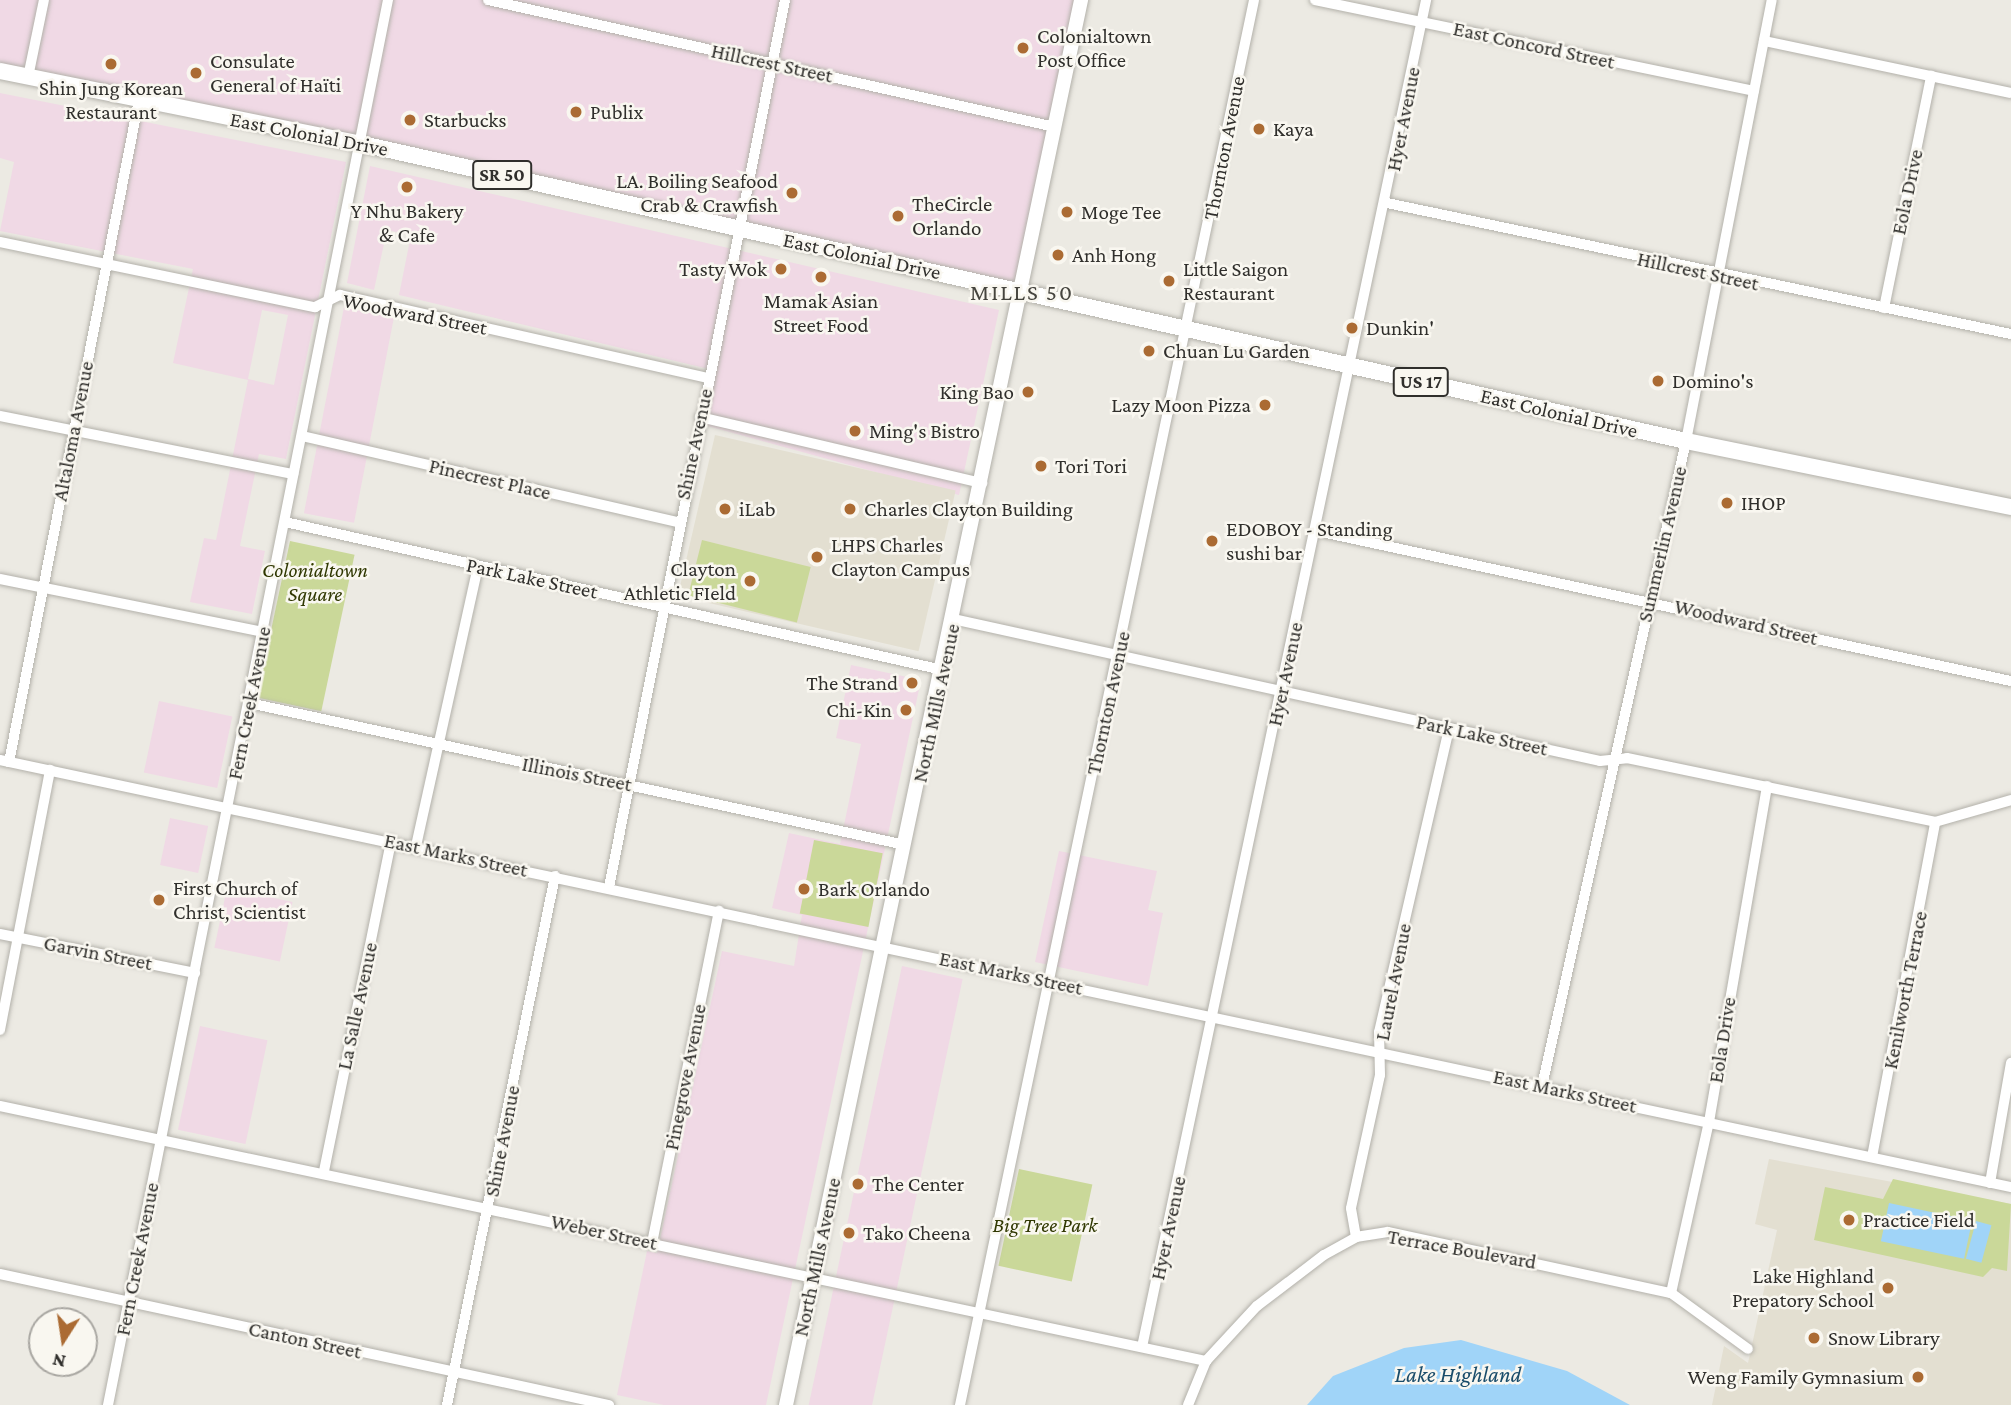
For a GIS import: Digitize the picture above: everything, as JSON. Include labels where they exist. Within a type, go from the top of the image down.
[{"type":"highway","name":"East Colonial Drive","points":[[0,71],[358,143],[1686,441],[2011,507]]},
{"type":"main road","name":"North Mills Avenue","points":[[786,1405],[943,670],[1081,0]]},
{"type":"street","points":[[28,77],[44,0]]},
{"type":"street","name":"Fern Creek Avenue","points":[[108,1405],[388,0]]},
{"type":"street","name":"Hillcrest Street","points":[[488,0],[1055,127]]},
{"type":"street","name":"Shine Avenue","points":[[609,887],[666,606],[678,523],[785,0]]},
{"type":"street","name":"Thornton Avenue","points":[[960,1405],[1188,329],[1254,0]]},
{"type":"street","name":"East Concord Street","points":[[1315,0],[1754,91]]},
{"type":"street","name":"Hyer Avenue","points":[[1142,1347],[1281,691],[1353,367],[1426,0]]},
{"type":"street","name":"Summerlin Avenue","points":[[1542,1086],[1686,441],[1772,0]]},
{"type":"street","points":[[1764,41],[2011,93]]},
{"type":"street","name":"Eola Drive","points":[[1884,309],[1931,76]]},
{"type":"street","name":"Altaloma Avenue","points":[[5,761],[43,587],[139,100]]},
{"type":"street","name":"Hillcrest Street","points":[[1387,203],[1718,275],[2011,334]]},
{"type":"street","name":"Woodward Street","points":[[0,242],[314,307],[340,295],[708,379]]},
{"type":"street","points":[[0,416],[293,474]]},
{"type":"street","points":[[700,417],[982,483]]},
{"type":"street","name":"Pinecrest Place","points":[[302,436],[678,523]]},
{"type":"street","name":"Park Lake Street","points":[[285,522],[943,670]]},
{"type":"street","name":"Woodward Street","points":[[1317,531],[2011,681]]},
{"type":"street","points":[[415,846],[478,567]]},
{"type":"street","points":[[0,579],[263,632]]},
{"type":"street","name":"Park Lake Street","points":[[953,619],[1448,728],[1767,786],[1935,822],[2011,800]]},
{"type":"street","name":"Illinois Street","points":[[249,703],[905,845]]},
{"type":"street","name":"Laurel Avenue","points":[[1356,1237],[1351,1208],[1379,1052],[1448,728]]},
{"type":"street","name":"East Marks Street","points":[[5,761],[228,805],[2011,1187]]},
{"type":"street","points":[[0,1030],[50,770]]},
{"type":"street","name":"Eola Drive","points":[[1671,1293],[1709,1122],[1767,786]]},
{"type":"street","name":"Kenilworth Terrace","points":[[1872,1157],[1935,822]]},
{"type":"street","name":"La Salle Avenue","points":[[324,1171],[391,841]]},
{"type":"street","name":"Shine Avenue","points":[[447,1405],[555,876]]},
{"type":"street","name":"Pinegrove Avenue","points":[[652,1242],[719,911]]},
{"type":"street","name":"Garvin Street","points":[[0,934],[195,973]]},
{"type":"street","points":[[1990,1183],[2011,1063]]},
{"type":"street","name":"Weber Street","points":[[0,1107],[324,1171],[1206,1361]]},
{"type":"street","name":"Terrace Boulevard","points":[[1188,1405],[1206,1361],[1257,1306],[1356,1237],[1388,1232],[1671,1293],[1748,1349]]},
{"type":"street","name":"Canton Street","points":[[0,1274],[609,1405]]},
{"type":"shaded area","points":[[0,0],[1080,0],[1022,292],[0,71]]},
{"type":"shaded area","points":[[0,93],[346,162],[286,459],[259,454],[240,546],[265,551],[252,614],[190,602],[204,538],[216,540],[248,380],[173,363],[193,269],[0,231],[14,162],[0,158]],"holes":[[[262,310],[288,315],[274,385],[248,379]]]},
{"type":"shaded area","points":[[370,166],[999,310],[959,495],[704,425],[713,370],[399,295],[411,235],[387,230],[374,290],[347,283]]},
{"type":"shaded area","points":[[344,307],[394,317],[354,523],[304,513]]},
{"type":"shaded area","name":"LHPS Charles Clayton Campus","points":[[715,435],[956,491],[919,651],[678,596]]},
{"type":"shaded area","points":[[851,665],[921,680],[766,1405],[664,1405],[617,1395],[647,1251],[657,1253],[722,951],[794,966],[802,915],[772,908],[789,833],[840,844],[861,744],[836,738]]},
{"type":"shaded area","points":[[159,701],[232,717],[217,788],[144,772]]},
{"type":"shaded area","points":[[170,818],[208,826],[198,873],[160,865]]},
{"type":"shaded area","points":[[1059,851],[1157,871],[1148,910],[1163,913],[1148,986],[1035,962]]},
{"type":"shaded area","points":[[227,888],[293,902],[280,962],[214,948]]},
{"type":"shaded area","points":[[902,966],[963,979],[872,1405],[809,1405]]},
{"type":"shaded area","points":[[200,1026],[267,1040],[245,1144],[178,1130]]},
{"type":"shaded area","name":"Lake Highland Prepatory School","points":[[1769,1159],[2011,1204],[2011,1405],[1712,1405],[1724,1346],[1748,1363],[1777,1230],[1755,1224]]},
{"type":"green space","name":"Clayton Athletic FIeld","points":[[702,540],[811,567],[797,622],[688,595]]},
{"type":"green space","name":"Colonialtown Square","points":[[290,541],[355,555],[321,711],[257,698]]},
{"type":"green space","points":[[814,840],[883,853],[868,927],[800,914]]},
{"type":"green space","name":"Big Tree Park","points":[[1019,1169],[1092,1185],[1072,1281],[998,1266]]},
{"type":"green space","points":[[1893,1179],[2011,1204],[2007,1271],[1992,1268],[1983,1277],[1814,1240],[1825,1187],[1883,1199]]},
{"type":"water","points":[[1889,1203],[1972,1221],[1964,1259],[1881,1241]]},
{"type":"water","points":[[1976,1221],[1991,1225],[1981,1263],[1966,1259]]},
{"type":"water","name":"Lake Highland","points":[[1461,1340],[1567,1371],[1630,1405],[1307,1405],[1333,1376],[1404,1348]]},
{"type":"place","name":"Colonialtown Post Office","points":[[1023,48]]},
{"type":"place","name":"Shin Jung Korean Restaurant","points":[[111,64]]},
{"type":"place","name":"Consulate General of Haïti","points":[[196,73]]},
{"type":"place","name":"Publix","points":[[576,112]]},
{"type":"place","name":"Starbucks","points":[[410,120]]},
{"type":"place","name":"Kaya","points":[[1259,129]]},
{"type":"place","name":"Y Nhu Bakery & Cafe","points":[[407,187]]},
{"type":"place","name":"LA. Boiling Seafood Crab & Crawfish","points":[[792,193]]},
{"type":"place","name":"Moge Tee","points":[[1067,212]]},
{"type":"place","name":"TheCircle Orlando","points":[[898,216]]},
{"type":"place","name":"Anh Hong","points":[[1058,255]]},
{"type":"place","name":"Tasty Wok","points":[[781,269]]},
{"type":"place","name":"Mamak Asian Street Food","points":[[821,277]]},
{"type":"place","name":"Little Saigon Restaurant","points":[[1169,281]]},
{"type":"place","name":"Dunkin'","points":[[1352,328]]},
{"type":"place","name":"Chuan Lu Garden","points":[[1149,351]]},
{"type":"place","name":"Domino's","points":[[1658,381]]},
{"type":"place","name":"King Bao","points":[[1028,392]]},
{"type":"place","name":"Lazy Moon Pizza","points":[[1265,405]]},
{"type":"place","name":"Ming's Bistro","points":[[855,431]]},
{"type":"place","name":"Tori Tori","points":[[1041,466]]},
{"type":"place","name":"IHOP","points":[[1727,503]]},
{"type":"place","name":"iLab","points":[[725,509]]},
{"type":"place","name":"Charles Clayton Building","points":[[850,509]]},
{"type":"place","name":"EDOBOY - Standing sushi bar","points":[[1212,541]]},
{"type":"place","name":"LHPS Charles Clayton Campus","points":[[817,557]]},
{"type":"place","name":"Clayton Athletic FIeld","points":[[750,581]]},
{"type":"place","name":"The Strand","points":[[912,683]]},
{"type":"place","name":"Chi-Kin","points":[[906,710]]},
{"type":"place","name":"Bark Orlando","points":[[804,889]]},
{"type":"place","name":"First Church of Christ, Scientist","points":[[159,900]]},
{"type":"place","name":"The Center","points":[[858,1184]]},
{"type":"place","name":"Practice Field","points":[[1849,1220]]},
{"type":"place","name":"Tako Cheena","points":[[849,1233]]},
{"type":"place","name":"Lake Highland Prepatory School","points":[[1888,1288]]},
{"type":"place","name":"Snow Library","points":[[1814,1338]]},
{"type":"place","name":"Weng Family Gymnasium","points":[[1918,1377]]},
{"type":"district","name":"MILLS 50","points":[[1022,292]]}]
